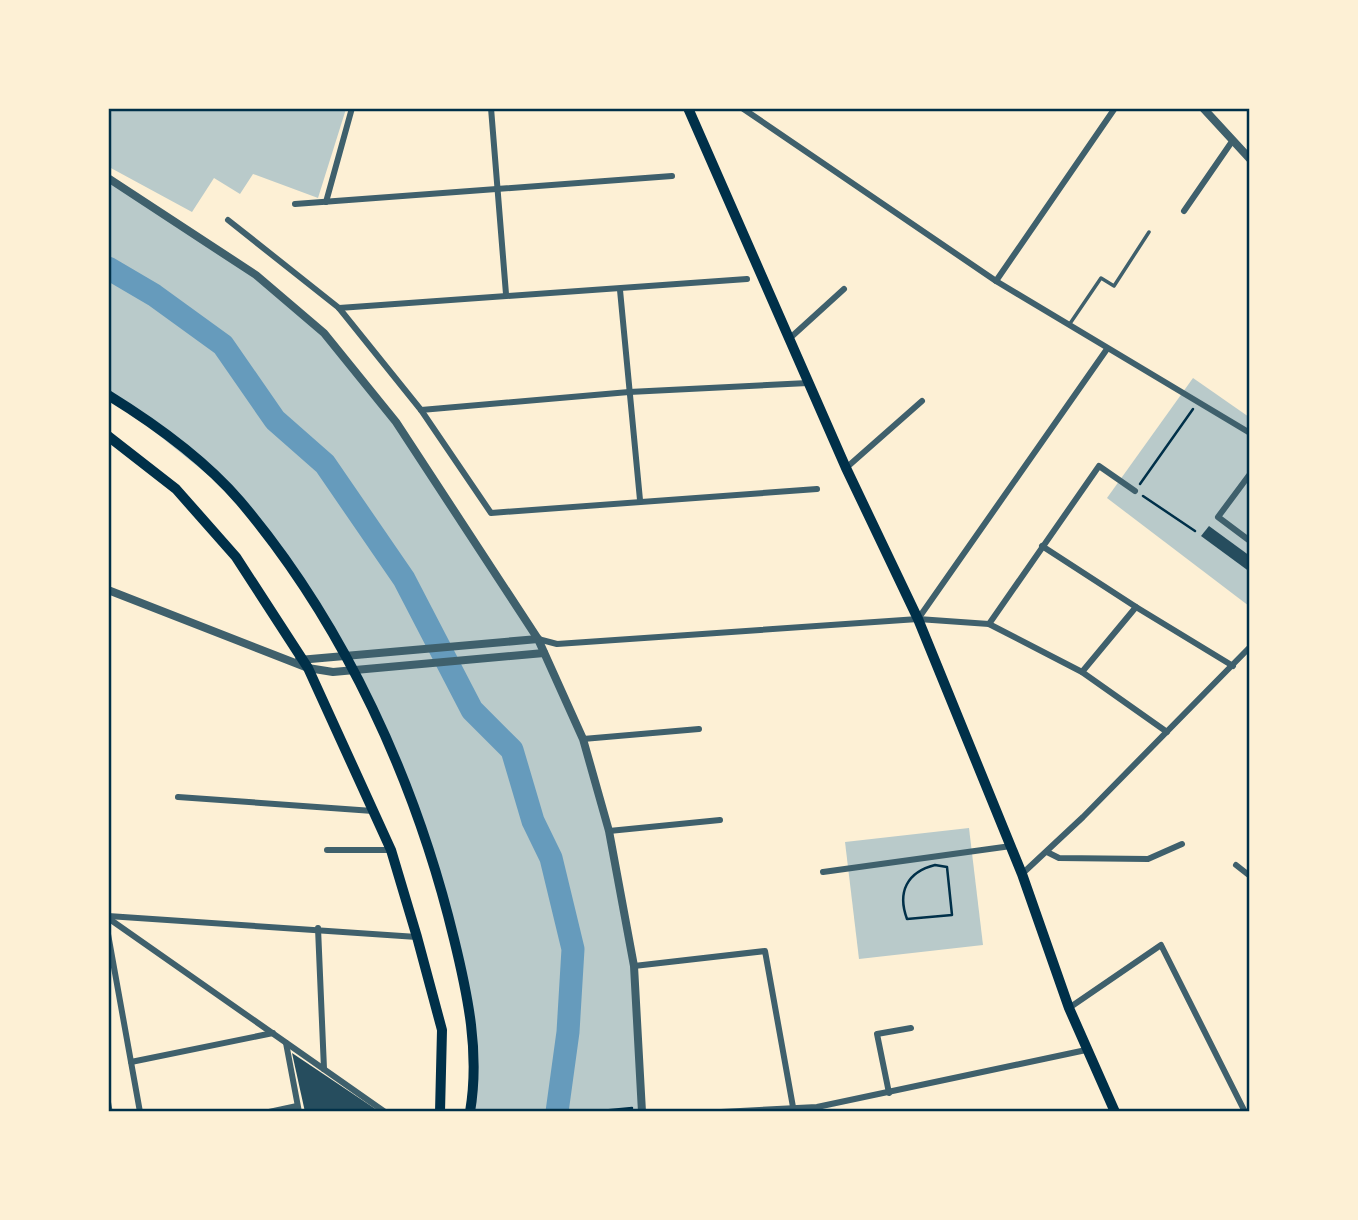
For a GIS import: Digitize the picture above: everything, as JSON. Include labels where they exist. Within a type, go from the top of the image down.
[{"type":"main road","points":[[688,108],[846,468],[918,619],[1022,874],[1069,1008],[1115,1111]]},
{"type":"main road","points":[[108,395],[181,446],[238,499],[274,546],[334,636],[377,721],[422,825],[462,972],[474,1038],[470,1111]]},
{"type":"main road","points":[[108,436],[176,489],[228,547],[305,664],[391,850],[442,1030],[440,1111]]},
{"type":"street","points":[[326,202],[352,108]]},
{"type":"street","points":[[491,108],[506,294]]},
{"type":"street","points":[[742,108],[996,281],[1250,433]]},
{"type":"street","points":[[996,281],[1115,108]]},
{"type":"street","points":[[1203,108],[1250,159]]},
{"type":"street","points":[[1184,211],[1233,141]]},
{"type":"street","points":[[295,204],[672,176]]},
{"type":"street","points":[[108,178],[256,275],[324,333],[396,422],[538,639],[583,738],[609,831],[634,966],[638,1109]]},
{"type":"street","points":[[228,220],[339,308],[422,410],[491,513],[817,488]]},
{"type":"street","points":[[339,308],[506,294],[620,290],[747,279]]},
{"type":"street","points":[[789,338],[844,289]]},
{"type":"street","points":[[620,290],[640,500]]},
{"type":"street","points":[[918,619],[1107,349]]},
{"type":"street","points":[[422,410],[629,392],[808,383]]},
{"type":"street","points":[[846,468],[922,401]]},
{"type":"street","points":[[989,624],[1099,466],[1135,491]]},
{"type":"street","points":[[1250,474],[1218,517],[1250,541]]},
{"type":"street","points":[[1042,546],[1233,666]]},
{"type":"street","points":[[108,590],[286,660],[334,672],[544,653],[557,644]]},
{"type":"street","points":[[1082,672],[1136,607]]},
{"type":"street","points":[[305,664],[328,658],[538,639],[557,644],[918,619],[989,624],[1082,672],[1167,732]]},
{"type":"street","points":[[1022,874],[1250,647]]},
{"type":"street","points":[[583,738],[699,729]]},
{"type":"street","points":[[178,797],[373,811]]},
{"type":"street","points":[[609,831],[720,820]]},
{"type":"street","points":[[1047,852],[1059,858],[1148,859],[1182,844]]},
{"type":"street","points":[[823,872],[1011,846]]},
{"type":"street","points":[[327,850],[391,850]]},
{"type":"street","points":[[1236,865],[1250,876]]},
{"type":"street","points":[[108,917],[318,928],[417,937]]},
{"type":"street","points":[[108,917],[385,1111]]},
{"type":"street","points":[[318,928],[324,1069]]},
{"type":"street","points":[[108,934],[111,966],[141,1111]]},
{"type":"street","points":[[1069,1008],[1161,945],[1245,1110]]},
{"type":"street","points":[[634,966],[765,951],[793,1107]]},
{"type":"street","points":[[889,1093],[877,1034],[911,1028]]},
{"type":"street","points":[[131,1062],[273,1033]]},
{"type":"street","points":[[269,1111],[298,1109],[286,1043]]},
{"type":"street","points":[[722,1111],[793,1107],[820,1109],[1086,1049]]},
{"type":"lane","points":[[1069,325],[1101,278],[1114,286],[1149,232]]},
{"type":"lane","points":[[108,1095],[111,1111]]},
{"type":"path","points":[[1195,531],[1135,491],[1198,402]]},
{"type":"path","points":[[947,867],[952,915],[907,919],[902,898],[905,885],[913,874],[922,868],[947,867]]},
{"type":"path","points":[[590,1111],[638,1109]]},
{"type":"shaded area","points":[[108,109],[346,109],[318,198],[253,174],[240,194],[214,178],[192,212],[109,167]]},
{"type":"shaded area","points":[[108,177],[256,274],[324,333],[396,422],[538,639],[583,739],[609,831],[634,966],[642,1111],[466,1111],[474,1038],[422,825],[334,636],[238,499],[109,395]]},
{"type":"shaded area","points":[[1193,378],[1249,417],[1249,606],[1107,498]]},
{"type":"shaded area","points":[[969,828],[983,945],[859,959],[845,842]]},
{"type":"building","points":[[1209,526],[1250,556],[1250,572],[1201,536]]},
{"type":"building","points":[[292,1053],[380,1112],[305,1112]]},
{"type":"waterway","points":[[108,268],[154,295],[223,345],[275,420],[325,464],[404,579],[472,710],[512,750],[533,821],[551,858],[573,949],[568,1032],[557,1112]]}]
